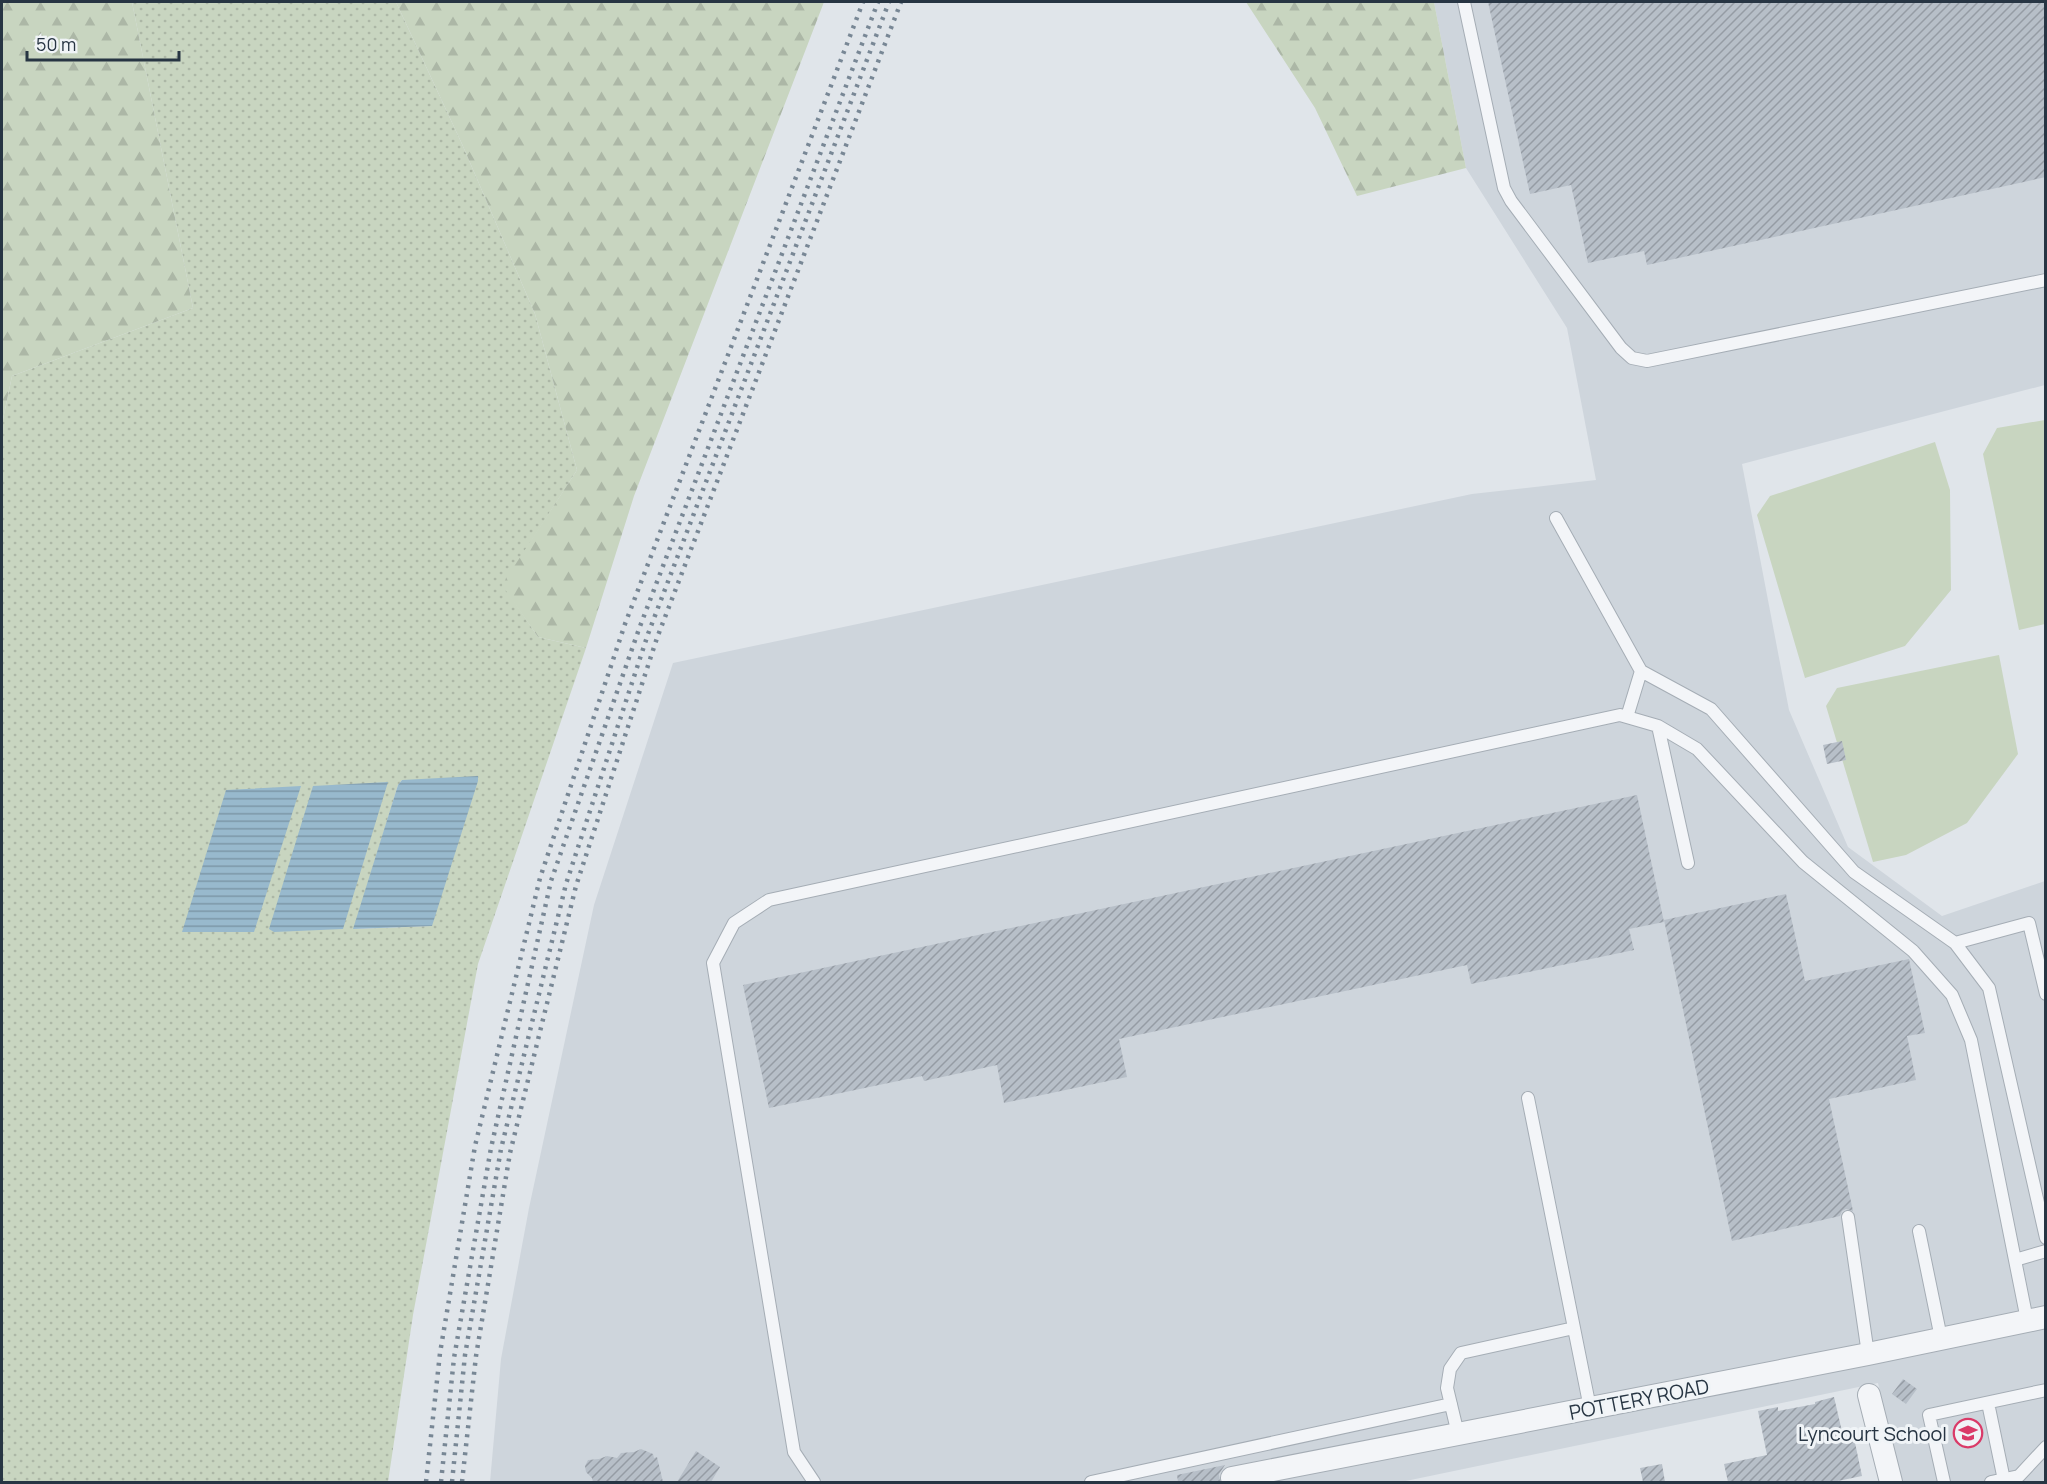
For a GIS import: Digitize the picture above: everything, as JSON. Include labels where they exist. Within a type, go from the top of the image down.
[{"type":"street","name":"POTTERY ROAD","points":[[1232,1478],[1868,1354],[2036,1318]]},
{"type":"street","points":[[1869,1395],[1891,1482]]},
{"type":"lane","points":[[1464,2],[1504,188],[1518,211],[1621,348],[1632,358],[1647,360],[2046,280]]},
{"type":"lane","points":[[1556,518],[1641,671],[1711,709],[1854,872],[1955,943],[1989,988],[2046,1238]]},
{"type":"lane","points":[[1626,717],[1641,671]]},
{"type":"lane","points":[[814,1482],[794,1452],[713,963],[734,923],[769,900],[1620,715],[1658,726],[1697,749],[1803,862],[1913,951],[1952,995],[1971,1040],[2015,1260],[2036,1318]]},
{"type":"lane","points":[[1658,726],[1688,863]]},
{"type":"lane","points":[[1955,943],[2029,923],[2046,994]]},
{"type":"lane","points":[[1528,1098],[1590,1408]]},
{"type":"lane","points":[[1848,1217],[1868,1354]]},
{"type":"lane","points":[[1920,1231],[1941,1338]]},
{"type":"lane","points":[[2015,1260],[2046,1251]]},
{"type":"lane","points":[[1458,1434],[1447,1388],[1450,1369],[1461,1353],[1574,1328]]},
{"type":"lane","points":[[1944,1482],[1929,1416],[2046,1390]]},
{"type":"lane","points":[[1988,1402],[2004,1480]]},
{"type":"lane","points":[[1091,1482],[1451,1404]]},
{"type":"lane","points":[[1991,1482],[2019,1476],[2046,1447]]},
{"type":"shaded area","points":[[1434,2],[2045,2],[2045,385],[1742,464],[1789,710],[1848,847],[1942,916],[2045,881],[2045,1482],[1901,1482],[1878,1383],[1401,1482],[490,1482],[501,1359],[529,1208],[594,905],[673,663],[1472,494],[1596,480],[1567,328],[1466,168]]},
{"type":"green space","points":[[2,2],[132,2],[193,308],[12,376],[2,424]]},
{"type":"green space","points":[[132,2],[396,2],[462,144],[535,314],[577,470],[503,585],[538,637],[586,648],[478,964],[413,1315],[388,1482],[2,1482],[2,424],[12,376],[193,308]],"holes":[[[402,780],[432,926],[354,929],[398,785]]]},
{"type":"green space","points":[[396,2],[824,2],[634,496],[586,648],[538,637],[502,585],[577,470],[535,314],[462,144]]},
{"type":"green space","points":[[1246,2],[1434,2],[1466,168],[1357,196],[1315,108]]},
{"type":"green space","points":[[2045,420],[2045,624],[2019,630],[1983,454],[1997,428]]},
{"type":"green space","points":[[1935,442],[1950,490],[1951,590],[1905,646],[1805,678],[1757,515],[1770,496]]},
{"type":"green space","points":[[1999,655],[2018,754],[1967,823],[1906,855],[1873,862],[1826,706],[1837,688]]},
{"type":"water","points":[[478,776],[432,926],[353,929],[398,785],[402,780]]},
{"type":"water","points":[[388,782],[343,929],[274,932],[269,929],[313,786]]},
{"type":"water","points":[[301,786],[254,932],[182,932],[226,790]]},
{"type":"building","points":[[1488,2],[2046,2],[2046,177],[1647,265],[1644,251],[1588,263],[1571,185],[1530,194]]},
{"type":"building","points":[[1842,741],[1846,760],[1827,764],[1823,745]]},
{"type":"building","points":[[1637,795],[1664,922],[1629,929],[1634,950],[1471,984],[1467,965],[1119,1039],[1127,1077],[1004,1103],[997,1065],[924,1081],[922,1076],[769,1108],[743,985]]},
{"type":"building","points":[[1786,894],[1805,981],[1909,959],[1925,1033],[1907,1036],[1916,1080],[1829,1099],[1853,1211],[1846,1209],[1840,1216],[1732,1241],[1664,920]]},
{"type":"building","points":[[1903,1379],[1917,1389],[1906,1404],[1892,1394]]},
{"type":"building","points":[[1834,1397],[1844,1440],[1854,1438],[1862,1476],[1833,1482],[1728,1482],[1724,1464],[1767,1455],[1758,1411],[1778,1407],[1778,1411],[1815,1404],[1815,1402]]},
{"type":"building","points":[[641,1449],[653,1454],[654,1458],[657,1457],[663,1482],[593,1482],[586,1472],[585,1466],[588,1460],[607,1456],[617,1458],[621,1453]]},
{"type":"building","points":[[696,1451],[720,1467],[711,1482],[677,1482]]},
{"type":"building","points":[[1662,1464],[1665,1482],[1643,1482],[1640,1468]]},
{"type":"building","points":[[1225,1465],[1219,1474],[1220,1482],[1178,1482],[1177,1475]]},
{"type":"railway","points":[[426,1482],[440,1353],[475,1146],[540,878],[625,624],[863,2]]},
{"type":"railway","points":[[441,1482],[454,1358],[491,1148],[551,881],[639,629],[878,2]]},
{"type":"railway","points":[[452,1482],[465,1355],[501,1149],[566,884],[648,634],[889,2]]},
{"type":"railway","points":[[462,1482],[476,1356],[510,1153],[576,886],[657,638],[901,2]]},
{"type":"place","name":"Lyncourt School","points":[[1968,1433]]}]
